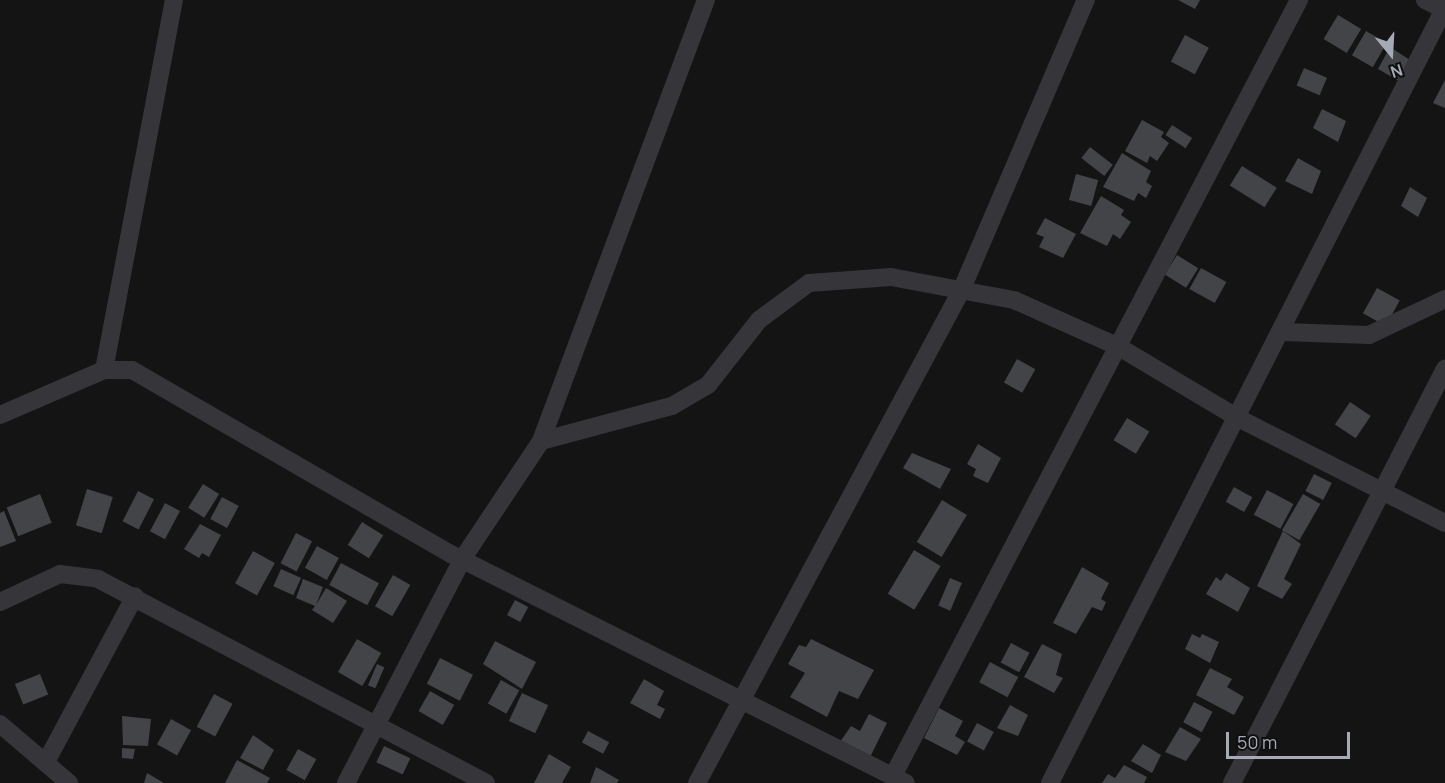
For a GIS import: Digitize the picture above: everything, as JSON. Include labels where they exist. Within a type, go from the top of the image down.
[{"type":"street","points":[[104,370],[174,0]]},
{"type":"street","points":[[346,783],[463,558],[541,441],[706,0]]},
{"type":"street","points":[[697,783],[961,291],[1086,0]]},
{"type":"street","points":[[0,415],[104,370],[132,370],[463,558],[899,780],[1119,347],[1299,0]]},
{"type":"street","points":[[1050,783],[1283,332],[1445,9],[1425,0]]},
{"type":"street","points":[[541,441],[672,406],[708,385],[759,320],[809,284],[891,277],[1014,300],[1119,347],[1238,418],[1445,523]]},
{"type":"street","points":[[1283,332],[1369,335],[1445,299]]},
{"type":"street","points":[[1232,783],[1445,368]]},
{"type":"street","points":[[0,602],[60,574],[98,579],[135,596],[375,727],[486,783]]},
{"type":"street","points":[[46,762],[135,596]]},
{"type":"street","points":[[0,724],[69,783]]},
{"type":"building","points":[[1178,0],[1200,0],[1195,9]]},
{"type":"building","points":[[1338,15],[1361,29],[1347,53],[1324,39]]},
{"type":"building","points":[[1366,31],[1387,43],[1373,67],[1352,55]]},
{"type":"building","points":[[1185,35],[1209,48],[1195,74],[1171,61]]},
{"type":"building","points":[[1390,47],[1416,64],[1406,85],[1378,69]]},
{"type":"building","points":[[1304,68],[1327,78],[1320,95],[1297,85]]},
{"type":"building","points":[[1445,80],[1445,108],[1433,103]]},
{"type":"building","points":[[1322,109],[1346,121],[1338,142],[1313,128]]},
{"type":"building","points":[[1142,120],[1164,132],[1161,137],[1169,143],[1157,161],[1150,156],[1147,163],[1125,151]]},
{"type":"building","points":[[1172,125],[1192,138],[1186,148],[1165,135]]},
{"type":"building","points":[[1090,147],[1113,165],[1104,176],[1081,158]]},
{"type":"building","points":[[1122,153],[1151,171],[1146,182],[1152,186],[1146,198],[1138,193],[1134,201],[1103,187]]},
{"type":"building","points":[[1298,158],[1321,171],[1312,194],[1285,181]]},
{"type":"building","points":[[1242,166],[1277,188],[1265,207],[1230,186]]},
{"type":"building","points":[[1076,174],[1098,180],[1091,206],[1069,200]]},
{"type":"building","points":[[1410,187],[1427,198],[1418,217],[1401,206]]},
{"type":"building","points":[[1101,196],[1124,210],[1121,215],[1131,222],[1120,239],[1113,234],[1107,246],[1080,233]]},
{"type":"building","points":[[1045,218],[1076,234],[1063,258],[1039,247],[1044,237],[1036,234]]},
{"type":"building","points":[[1177,255],[1198,268],[1186,288],[1165,275]]},
{"type":"building","points":[[1201,268],[1226,282],[1215,303],[1189,289]]},
{"type":"building","points":[[1377,288],[1400,301],[1386,326],[1363,313]]},
{"type":"building","points":[[1017,359],[1035,369],[1022,393],[1004,383]]},
{"type":"building","points":[[1350,402],[1371,416],[1356,438],[1335,424]]},
{"type":"building","points":[[1127,418],[1149,431],[1136,454],[1114,440]]},
{"type":"building","points":[[978,444],[1001,458],[988,483],[973,476],[976,469],[967,464]]},
{"type":"building","points":[[912,453],[951,469],[940,489],[903,468]]},
{"type":"building","points":[[1314,474],[1332,483],[1323,500],[1305,491]]},
{"type":"building","points":[[203,484],[219,494],[204,518],[188,508]]},
{"type":"building","points":[[1234,487],[1252,497],[1244,512],[1226,502]]},
{"type":"building","points":[[87,489],[113,497],[102,533],[76,525]]},
{"type":"building","points":[[1267,490],[1293,504],[1280,529],[1254,515]]},
{"type":"building","points":[[138,491],[154,499],[139,529],[123,521]]},
{"type":"building","points":[[40,494],[52,523],[18,536],[7,507]]},
{"type":"building","points":[[1303,494],[1320,504],[1299,540],[1282,530]]},
{"type":"building","points":[[222,497],[239,506],[227,528],[210,519]]},
{"type":"building","points":[[942,500],[967,515],[942,557],[917,542]]},
{"type":"building","points":[[165,503],[180,511],[165,539],[150,531]]},
{"type":"building","points":[[4,511],[16,541],[0,547],[0,513]]},
{"type":"building","points":[[362,522],[383,535],[369,558],[348,545]]},
{"type":"building","points":[[200,524],[221,535],[209,557],[202,553],[199,558],[184,549]]},
{"type":"building","points":[[1283,531],[1301,544],[1284,579],[1292,584],[1282,599],[1257,586]]},
{"type":"building","points":[[296,533],[312,541],[297,571],[281,563]]},
{"type":"building","points":[[317,546],[339,558],[327,580],[305,568]]},
{"type":"building","points":[[914,550],[941,566],[914,610],[888,594]]},
{"type":"building","points":[[253,551],[275,563],[257,595],[235,583]]},
{"type":"building","points":[[341,563],[379,583],[367,605],[329,585]]},
{"type":"building","points":[[1082,567],[1109,583],[1101,599],[1106,602],[1102,611],[1092,607],[1076,634],[1053,623]]},
{"type":"building","points":[[281,569],[301,578],[293,595],[273,586]]},
{"type":"building","points":[[1226,573],[1250,588],[1238,612],[1206,594],[1216,577],[1221,581]]},
{"type":"building","points":[[393,575],[410,585],[392,616],[375,606]]},
{"type":"building","points":[[950,578],[962,583],[950,611],[938,606]]},
{"type":"building","points":[[303,579],[323,587],[316,605],[326,588],[347,601],[333,623],[312,610],[315,606],[296,598]]},
{"type":"building","points":[[515,600],[528,607],[520,622],[507,615]]},
{"type":"building","points":[[1192,634],[1200,638],[1202,634],[1219,642],[1210,663],[1185,649]]},
{"type":"building","points":[[357,639],[381,653],[362,686],[338,672]]},
{"type":"building","points":[[811,639],[874,670],[858,699],[839,691],[827,717],[790,697],[805,673],[788,664],[799,645],[806,647]]},
{"type":"building","points":[[495,641],[536,662],[522,689],[483,664]]},
{"type":"building","points":[[1011,643],[1030,653],[1019,672],[1001,662]]},
{"type":"building","points":[[1042,644],[1062,654],[1056,675],[1063,678],[1054,693],[1024,677]]},
{"type":"building","points":[[440,658],[473,675],[460,701],[427,684]]},
{"type":"building","points":[[990,662],[1018,677],[1007,697],[979,682]]},
{"type":"building","points":[[377,664],[384,667],[375,688],[368,685]]},
{"type":"building","points":[[1210,668],[1232,679],[1227,687],[1244,697],[1234,715],[1196,695]]},
{"type":"building","points":[[40,674],[48,694],[23,705],[15,684]]},
{"type":"building","points":[[644,679],[664,691],[657,705],[665,709],[660,719],[630,703]]},
{"type":"building","points":[[501,680],[519,690],[506,714],[488,704]]},
{"type":"building","points":[[430,691],[454,705],[443,725],[418,711]]},
{"type":"building","points":[[522,693],[548,705],[535,733],[509,721]]},
{"type":"building","points":[[214,694],[233,704],[215,737],[197,727]]},
{"type":"building","points":[[1194,702],[1213,712],[1202,732],[1183,722]]},
{"type":"building","points":[[1010,705],[1028,715],[1018,736],[997,728]]},
{"type":"building","points":[[939,708],[963,721],[955,736],[965,742],[957,755],[924,738]]},
{"type":"building","points":[[869,714],[887,723],[870,757],[840,742],[851,726],[860,731]]},
{"type":"building","points":[[122,716],[151,719],[148,746],[123,745]]},
{"type":"building","points":[[171,719],[191,730],[177,756],[157,744]]},
{"type":"building","points":[[977,723],[994,732],[984,750],[967,742]]},
{"type":"building","points":[[1180,727],[1201,739],[1186,761],[1165,752]]},
{"type":"building","points":[[588,731],[609,742],[603,754],[582,742]]},
{"type":"building","points":[[253,735],[274,750],[263,770],[240,758]]},
{"type":"building","points":[[1143,744],[1161,755],[1152,773],[1131,761]]},
{"type":"building","points":[[384,746],[410,758],[403,775],[376,762]]},
{"type":"building","points":[[122,748],[135,749],[133,759],[122,758]]},
{"type":"building","points":[[298,749],[316,759],[305,780],[286,770]]},
{"type":"building","points":[[549,754],[571,767],[562,783],[534,783]]},
{"type":"building","points":[[237,760],[270,778],[267,783],[225,783]]},
{"type":"building","points":[[1124,765],[1147,777],[1144,783],[1102,783],[1108,774],[1115,778]]},
{"type":"building","points":[[596,767],[619,780],[617,783],[590,783]]},
{"type":"building","points":[[147,773],[164,783],[144,783]]}]
